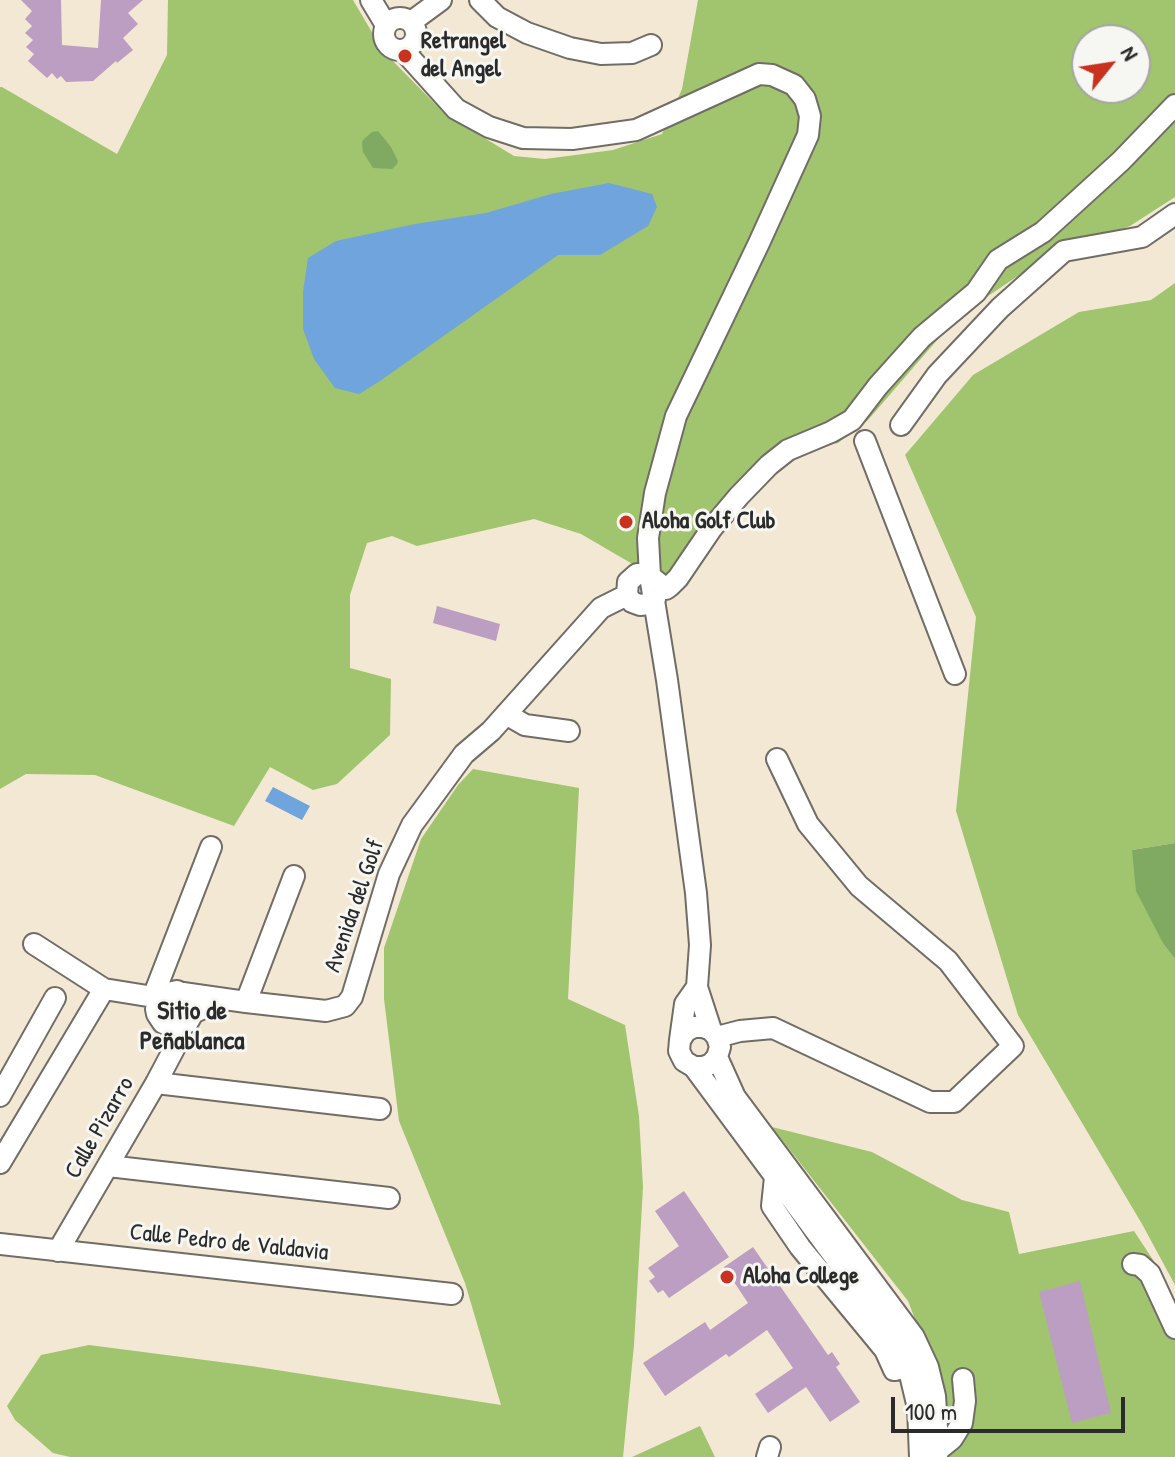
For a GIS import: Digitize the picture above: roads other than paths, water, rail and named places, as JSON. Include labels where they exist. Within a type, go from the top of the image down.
[{"type":"street","points":[[371,0],[386,25]]},
{"type":"street","points":[[411,22],[441,0]]},
{"type":"street","points":[[480,0],[497,17],[517,28],[570,48],[601,54],[632,53],[651,45]]},
{"type":"street","points":[[398,18],[411,22],[417,35],[415,42],[403,50],[389,46],[385,40],[386,25],[398,18]]},
{"type":"street","points":[[403,50],[456,109],[489,127],[523,138],[572,139],[636,130],[759,74],[772,75],[794,85],[805,99],[810,116],[808,135],[676,416],[655,493],[648,538],[650,576],[696,893],[700,945],[697,987],[735,1097],[914,1337],[928,1367],[935,1396],[931,1455]]},
{"type":"street","points":[[655,599],[648,604],[632,602],[626,588],[632,577],[644,574],[666,589],[670,586],[712,528],[769,465],[788,450],[852,420],[922,337],[976,292],[998,260],[1043,232],[1121,161],[1175,105]]},
{"type":"street","points":[[901,425],[937,375],[1000,308],[1064,251],[1142,237],[1175,214]]},
{"type":"street","points":[[865,441],[955,674]]},
{"type":"street","name":"Avenida del Golf","points":[[104,989],[156,998],[170,991],[326,1011],[345,1006],[352,997],[389,874],[412,825],[464,754],[491,731],[601,608],[627,595]]},
{"type":"street","points":[[506,714],[525,725],[569,731]]},
{"type":"street","points":[[715,1042],[740,1031],[773,1028],[930,1102],[954,1102],[1013,1046],[948,961],[850,876],[808,824],[777,759]]},
{"type":"street","points":[[211,847],[156,998],[156,1009],[159,1019],[168,1026],[186,1020],[224,998]]},
{"type":"street","points":[[246,1002],[294,876]]},
{"type":"street","points":[[0,1163],[104,989],[34,944]]},
{"type":"street","points":[[697,987],[685,1004],[679,1051],[894,1337],[908,1366],[931,1455]]},
{"type":"street","points":[[183,993],[191,1001],[186,1020]]},
{"type":"street","points":[[0,1096],[55,998]]},
{"type":"street","name":"Calle Pizarro","points":[[58,1251],[156,1083],[186,1020]]},
{"type":"street","points":[[680,1040],[686,1031],[703,1027],[715,1042],[711,1064],[694,1067]]},
{"type":"street","points":[[156,1083],[380,1109]]},
{"type":"street","points":[[108,1166],[389,1198]]},
{"type":"street","name":"Calle Pedro de Valdavia","points":[[0,1244],[452,1294]]},
{"type":"street","points":[[1133,1264],[1140,1265],[1150,1274],[1175,1328]]},
{"type":"street","points":[[931,1455],[952,1439],[962,1423],[965,1401],[963,1379]]},
{"type":"water","points":[[609,183],[652,194],[657,207],[648,226],[600,255],[558,255],[359,394],[335,388],[314,359],[303,329],[303,292],[308,258],[336,241],[486,213],[551,194]]},
{"type":"water","points":[[273,787],[310,806],[302,820],[265,801]]},
{"type":"place","name":"Retrangel del Angel","points":[[405,56]]},
{"type":"place","name":"Aloha Golf Club","points":[[626,522]]},
{"type":"place","name":"Aloha College","points":[[727,1277]]},
{"type":"district","name":"Sitio de Peñablanca","points":[[192,1027]]}]
